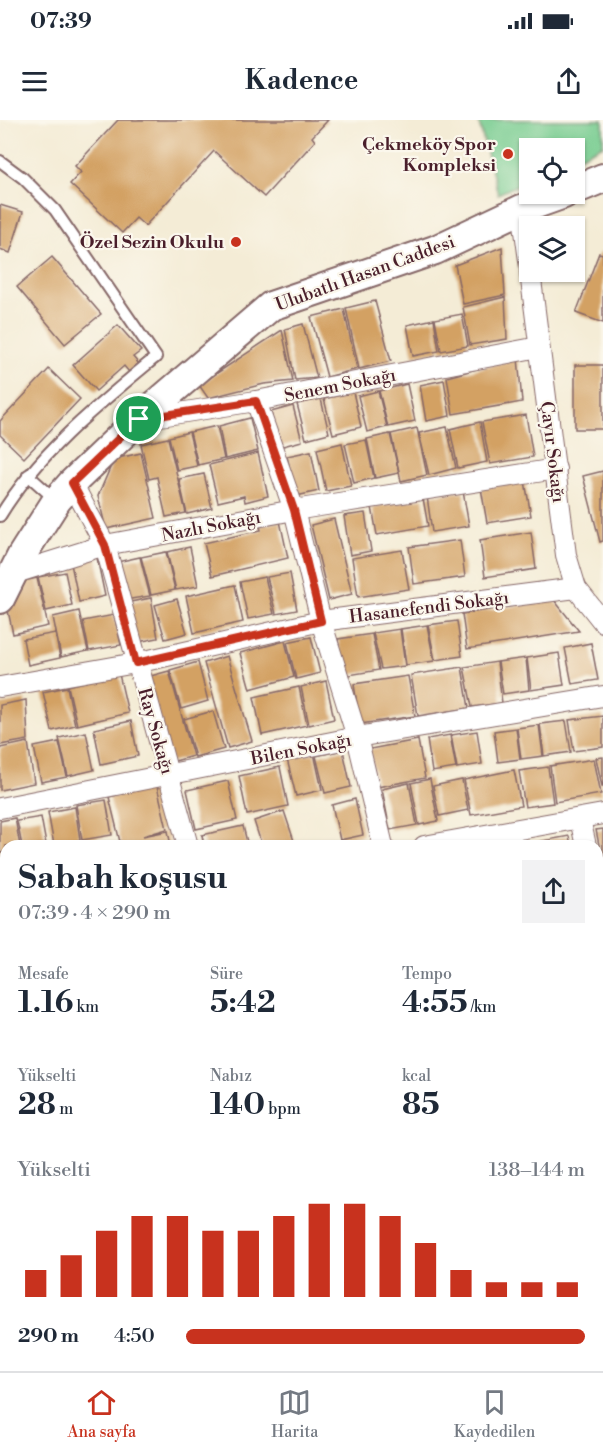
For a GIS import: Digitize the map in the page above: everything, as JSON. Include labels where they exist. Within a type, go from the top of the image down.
[{"type":"street","points":[[585,185],[603,178]]},
{"type":"street","name":"Ulubatlı Hasan Caddesi","points":[[6,586],[64,492],[139,419],[272,306],[435,250],[536,204]]},
{"type":"street","name":"Çayır Sokağı","points":[[522,209],[523,216]]},
{"type":"street","name":"Çayır Sokağı","points":[[531,282],[566,555],[576,588],[603,622]]},
{"type":"street","name":"Senem Sokağı","points":[[139,419],[256,401],[539,347]]},
{"type":"street","points":[[256,401],[294,510],[321,621],[357,737],[382,840]]},
{"type":"street","name":"Nazlı Sokağı","points":[[6,586],[105,545],[294,510],[556,469]]},
{"type":"street","name":"Ray Sokağı","points":[[64,492],[105,545],[186,840]]},
{"type":"street","name":"Hasanefendi Sokağı","points":[[0,687],[136,663],[321,621],[576,588]]},
{"type":"street","name":"Bilen Sokağı","points":[[0,808],[357,737],[603,696]]},
{"type":"street","points":[[459,840],[603,814]]},
{"type":"street","points":[[580,819],[585,840]]},
{"type":"lane","points":[[0,161],[24,178],[55,210],[156,357],[83,418],[28,475],[0,516]]},
{"type":"lane","points":[[28,475],[64,492]]},
{"type":"green space","name":"Çekmeköy Spor Kompleksi","points":[[478,120],[603,120],[603,145],[585,154],[585,138],[519,138],[519,185],[498,194]]},
{"type":"building","points":[[118,120],[328,120],[312,137],[315,141],[264,197],[214,151],[145,226],[136,218],[122,233],[70,184],[81,172],[75,166]]},
{"type":"building","points":[[0,205],[23,212],[10,253],[0,249]]},
{"type":"building","points":[[502,247],[505,295],[463,304],[455,265]]},
{"type":"building","points":[[599,253],[603,254],[603,323],[576,313]]},
{"type":"building","points":[[52,257],[101,314],[65,344],[17,287]]},
{"type":"building","points":[[505,297],[507,339],[470,345],[463,307]]},
{"type":"building","points":[[375,301],[391,361],[359,369],[346,308]]},
{"type":"building","points":[[344,309],[357,369],[327,377],[311,317]]},
{"type":"building","points":[[462,314],[468,346],[441,351],[435,319]]},
{"type":"building","points":[[434,319],[439,351],[413,356],[407,325]]},
{"type":"building","points":[[303,324],[317,378],[295,380],[285,329]]},
{"type":"building","points":[[118,325],[141,351],[133,357],[139,364],[129,372],[124,366],[96,391],[73,365]]},
{"type":"building","points":[[282,330],[293,381],[264,384],[208,398],[199,385]]},
{"type":"building","points":[[518,358],[522,402],[453,414],[447,377]]},
{"type":"building","points":[[575,365],[603,365],[603,429],[575,429]]},
{"type":"building","points":[[49,369],[80,399],[24,458],[0,435],[0,421]]},
{"type":"building","points":[[444,380],[450,416],[426,421],[420,385]]},
{"type":"building","points":[[407,384],[415,421],[388,427],[379,391]]},
{"type":"building","points":[[378,391],[387,427],[367,432],[358,396]]},
{"type":"building","points":[[353,392],[361,427],[333,434],[324,399]]},
{"type":"building","points":[[321,399],[329,433],[306,439],[297,404]]},
{"type":"building","points":[[293,406],[302,441],[279,447],[271,412]]},
{"type":"building","points":[[526,415],[533,457],[490,464],[482,422]]},
{"type":"building","points":[[250,418],[258,451],[225,459],[219,426]]},
{"type":"building","points":[[480,422],[487,462],[458,468],[450,429]]},
{"type":"building","points":[[217,426],[224,459],[198,465],[190,432]]},
{"type":"building","points":[[447,427],[456,468],[429,475],[419,433]]},
{"type":"building","points":[[417,428],[427,475],[401,481],[391,434]]},
{"type":"building","points":[[189,432],[197,466],[177,470],[169,437]]},
{"type":"building","points":[[390,434],[399,473],[375,478],[367,439]]},
{"type":"building","points":[[168,438],[186,513],[166,517],[157,477],[149,479],[141,444]]},
{"type":"building","points":[[366,440],[374,478],[354,483],[345,444]]},
{"type":"building","points":[[342,443],[351,486],[326,491],[317,449]]},
{"type":"building","points":[[311,451],[319,491],[296,496],[287,456]]},
{"type":"building","points":[[141,453],[156,518],[106,529],[98,496],[114,459]]},
{"type":"building","points":[[258,453],[268,496],[245,502],[244,496],[218,502],[209,465]]},
{"type":"building","points":[[603,471],[603,541],[600,542],[583,476]]},
{"type":"building","points":[[204,474],[212,508],[187,514],[179,479]]},
{"type":"building","points":[[525,481],[531,516],[487,523],[481,488]]},
{"type":"building","points":[[463,491],[469,526],[432,532],[427,496]]},
{"type":"building","points":[[423,498],[428,526],[377,535],[372,507]]},
{"type":"building","points":[[365,513],[371,551],[350,555],[344,516]]},
{"type":"building","points":[[334,519],[352,594],[329,600],[311,525]]},
{"type":"building","points":[[280,521],[288,558],[212,576],[204,543],[261,530],[260,526]]},
{"type":"building","points":[[531,532],[536,569],[485,577],[480,540]]},
{"type":"building","points":[[460,540],[465,577],[414,584],[409,547]]},
{"type":"building","points":[[190,547],[198,586],[176,590],[167,552]]},
{"type":"building","points":[[402,550],[409,589],[358,597],[352,558]]},
{"type":"building","points":[[166,552],[175,590],[151,595],[141,557]]},
{"type":"building","points":[[96,553],[105,596],[79,602],[70,559]]},
{"type":"building","points":[[140,557],[150,596],[125,600],[117,562]]},
{"type":"building","points":[[65,572],[72,605],[46,611],[38,577]]},
{"type":"building","points":[[290,573],[297,610],[276,614],[267,577]]},
{"type":"building","points":[[265,577],[274,614],[248,619],[240,582]]},
{"type":"building","points":[[37,578],[48,626],[13,634],[6,601],[11,584]]},
{"type":"building","points":[[235,585],[243,622],[194,633],[186,596]]},
{"type":"building","points":[[151,598],[158,638],[133,643],[125,603]]},
{"type":"building","points":[[177,599],[187,633],[165,639],[155,605]]},
{"type":"building","points":[[554,600],[579,631],[467,649],[462,614]]},
{"type":"building","points":[[79,611],[88,651],[61,657],[53,617]]},
{"type":"building","points":[[114,615],[121,645],[89,651],[83,621]]},
{"type":"building","points":[[457,621],[462,656],[435,660],[428,625]]},
{"type":"building","points":[[427,625],[434,661],[406,665],[401,629]]},
{"type":"building","points":[[400,629],[405,666],[381,669],[373,633]]},
{"type":"building","points":[[55,633],[60,658],[28,665],[23,639]]},
{"type":"building","points":[[372,634],[379,670],[343,676],[338,639]]},
{"type":"building","points":[[311,637],[320,673],[296,679],[287,642]]},
{"type":"building","points":[[285,641],[294,677],[250,689],[240,653]]},
{"type":"building","points":[[591,643],[598,680],[572,684],[565,648]]},
{"type":"building","points":[[559,653],[564,685],[531,690],[527,658]]},
{"type":"building","points":[[227,656],[252,741],[228,748],[204,663]]},
{"type":"building","points":[[526,658],[529,690],[503,694],[498,662]]},
{"type":"building","points":[[198,662],[208,701],[181,709],[170,670]]},
{"type":"building","points":[[497,662],[502,703],[472,707],[464,667]]},
{"type":"building","points":[[462,667],[469,708],[418,716],[411,675]]},
{"type":"building","points":[[169,671],[193,756],[171,762],[147,677]]},
{"type":"building","points":[[119,674],[128,713],[77,725],[68,686]]},
{"type":"building","points":[[408,676],[415,716],[360,724],[354,684]]},
{"type":"building","points":[[326,681],[334,719],[309,725],[301,687]]},
{"type":"building","points":[[67,687],[75,725],[52,731],[43,692]]},
{"type":"building","points":[[299,687],[307,725],[262,735],[254,697]]},
{"type":"building","points":[[26,700],[28,740],[0,745],[0,705]]},
{"type":"building","points":[[213,711],[224,749],[195,757],[184,719]]},
{"type":"building","points":[[603,716],[603,747],[574,751],[569,720]]},
{"type":"building","points":[[131,721],[138,756],[101,764],[94,729]]},
{"type":"building","points":[[566,721],[571,752],[544,756],[540,724]]},
{"type":"building","points":[[539,725],[543,756],[521,759],[517,728]]},
{"type":"building","points":[[516,728],[520,759],[498,762],[494,731]]},
{"type":"building","points":[[477,731],[482,764],[457,768],[451,735]]},
{"type":"building","points":[[86,732],[94,770],[68,776],[59,738]]},
{"type":"building","points":[[450,735],[456,768],[432,772],[427,739]]},
{"type":"building","points":[[418,740],[425,778],[377,787],[370,749]]},
{"type":"building","points":[[28,742],[34,783],[0,790],[0,748]]},
{"type":"building","points":[[59,742],[67,777],[41,782],[34,747]]},
{"type":"building","points":[[343,750],[351,787],[325,793],[316,756]]},
{"type":"building","points":[[314,753],[322,790],[296,796],[287,759]]},
{"type":"building","points":[[603,757],[603,786],[602,786],[596,758]]},
{"type":"building","points":[[594,759],[601,794],[555,802],[550,766]]},
{"type":"building","points":[[280,767],[288,806],[247,815],[239,776]]},
{"type":"building","points":[[548,767],[553,803],[525,807],[519,771]]},
{"type":"building","points":[[514,770],[521,806],[471,815],[464,780]]},
{"type":"building","points":[[430,779],[438,821],[419,825],[411,783]]},
{"type":"building","points":[[462,780],[468,810],[439,816],[433,786]]},
{"type":"building","points":[[228,781],[237,820],[196,829],[187,790]]},
{"type":"building","points":[[409,783],[417,825],[390,830],[382,789]]},
{"type":"building","points":[[157,786],[167,829],[143,836],[168,831],[170,840],[120,840],[109,797]]},
{"type":"building","points":[[355,799],[363,835],[340,840],[332,805]]},
{"type":"building","points":[[106,800],[112,835],[82,840],[76,805]]},
{"type":"building","points":[[75,807],[80,840],[53,840],[48,812]]},
{"type":"building","points":[[284,811],[294,840],[260,840],[254,821]]},
{"type":"building","points":[[41,817],[45,840],[21,840],[17,821]]},
{"type":"building","points":[[15,818],[19,840],[0,840],[0,821]]},
{"type":"building","points":[[243,826],[246,840],[203,840],[202,835]]},
{"type":"building","points":[[603,829],[603,840],[598,840],[596,830]]},
{"type":"building","points":[[569,836],[570,840],[548,840]]},
{"type":"place","name":"Çekmeköy Spor Kompleksi","points":[[508,154]]},
{"type":"place","name":"Özel Sezin Okulu","points":[[236,242]]},
{"type":"route","points":[[256,401],[294,510],[321,621],[136,663],[105,545],[72,483],[139,419],[256,401]]}]
